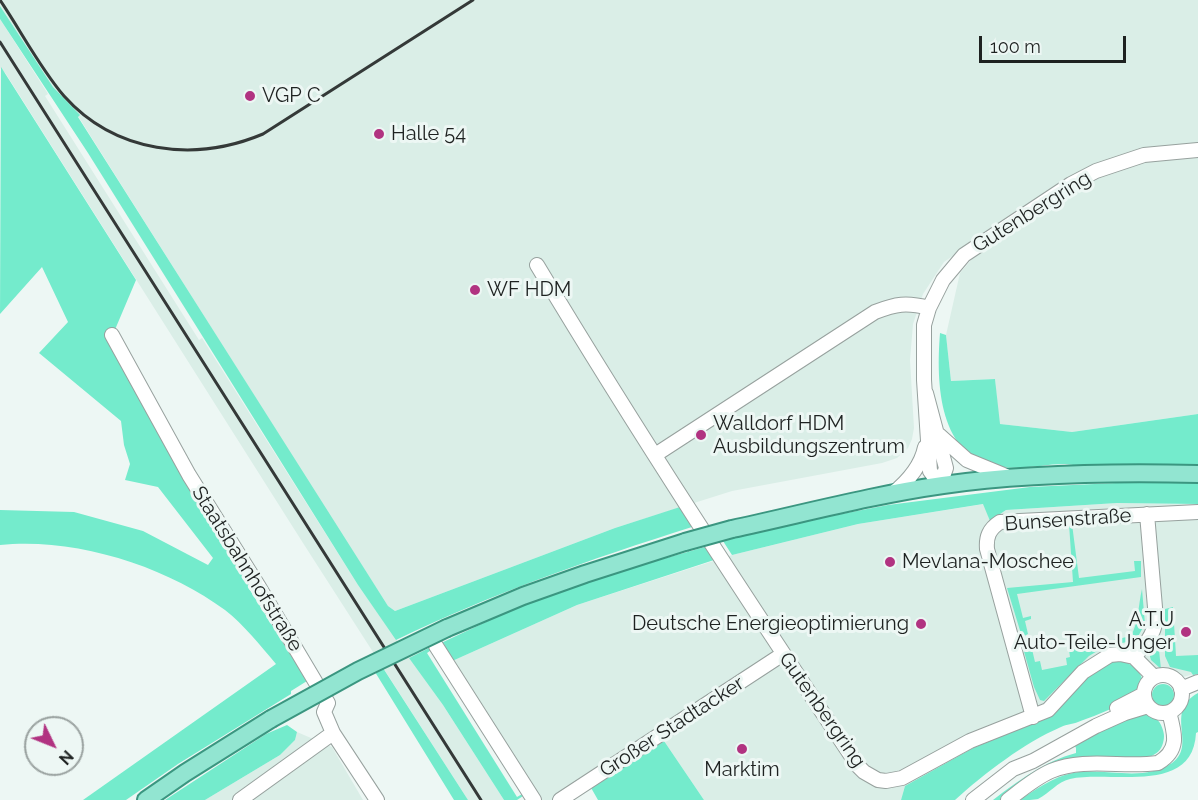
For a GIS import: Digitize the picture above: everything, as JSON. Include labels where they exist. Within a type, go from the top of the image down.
[{"type":"main road","points":[[146,800],[272,718],[358,671],[447,628],[523,596],[685,542],[830,506],[940,485],[1008,477],[1120,473],[1198,474]]},
{"type":"street","name":"Gutenbergring","points":[[940,485],[930,471],[932,436],[922,348],[924,325],[929,308],[943,280],[964,255],[1071,184],[1096,171],[1144,155],[1198,150]]},
{"type":"street","name":"Gutenbergring","points":[[537,266],[783,654],[858,766],[871,777],[886,781],[902,778],[970,741],[1048,710],[1083,672],[1101,659],[1120,654],[1134,657]]},
{"type":"street","points":[[656,455],[875,312],[898,304],[929,308]]},
{"type":"street","name":"Staatsbahnhofstraße","points":[[112,335],[189,475],[328,703],[324,712],[333,733],[377,800]]},
{"type":"street","points":[[891,495],[916,469],[932,436],[967,460],[1008,477]]},
{"type":"street","name":"Bunsenstraße","points":[[1033,717],[987,549],[986,539],[989,532],[1000,522],[1198,512]]},
{"type":"street","points":[[1147,514],[1156,619],[1155,628],[1149,639],[1134,657],[1154,677]]},
{"type":"street","points":[[436,646],[534,800]]},
{"type":"street","name":"Großer Stadtacker","points":[[560,800],[783,654]]},
{"type":"street","points":[[973,800],[1013,769],[1033,761],[1146,700],[1149,681],[1154,677],[1165,675],[1170,677],[1181,689],[1181,701],[1169,712],[1160,713],[1146,700]]},
{"type":"street","points":[[1181,689],[1198,682]]},
{"type":"street","points":[[1008,800],[1041,777],[1063,767],[1086,764],[1158,763],[1166,758],[1173,749],[1174,741],[1169,712]]},
{"type":"street","points":[[240,800],[333,733]]},
{"type":"shaded area","points":[[0,0],[1198,0],[1198,414],[1072,432],[999,424],[995,379],[951,381],[946,335],[960,273],[1006,219],[944,262],[923,294],[913,324],[910,360],[914,428],[908,448],[897,458],[882,463],[732,491],[615,528],[395,611],[388,606],[335,524],[79,115],[53,87],[0,6]]},
{"type":"shaded area","points":[[0,19],[48,94],[45,96],[199,340],[202,338],[358,585],[443,705],[504,800],[468,800],[6,74],[0,68]]},
{"type":"shaded area","points":[[1117,503],[1198,504],[1198,673],[1183,677],[1156,668],[1144,658],[1132,666],[1126,663],[1096,669],[1052,715],[973,748],[905,786],[901,800],[704,800],[662,738],[567,800],[538,800],[450,662],[577,605],[732,555],[858,524],[984,504],[990,521],[1006,510]]},
{"type":"shaded area","points":[[297,732],[332,747],[363,800],[205,800],[280,755],[295,740]]},
{"type":"green space","points":[[0,6],[53,87],[80,115],[78,117],[388,606],[395,611],[615,528],[680,507],[692,527],[542,578],[468,607],[396,640],[358,585],[88,153],[0,19]]},
{"type":"green space","points":[[1,67],[136,280],[114,332],[252,582],[248,587],[307,681],[291,691],[291,694],[178,764],[126,800],[83,800],[276,664],[225,610],[175,580],[118,558],[88,550],[28,544],[0,545],[0,510],[74,512],[143,531],[208,565],[213,558],[158,487],[125,480],[130,464],[124,445],[121,421],[39,353],[68,322],[42,267],[0,314]]},
{"type":"green space","points":[[940,333],[946,335],[951,381],[995,379],[1000,424],[1072,432],[1198,414],[1198,468],[1097,468],[1065,464],[1009,468],[980,461],[964,450],[945,416],[939,374]]},
{"type":"green space","points":[[1159,481],[1198,482],[1198,504],[1117,503],[1006,510],[990,521],[983,504],[858,524],[732,555],[723,541],[764,529],[888,505],[1030,487]]},
{"type":"green space","points":[[1069,524],[1072,524],[1079,578],[1135,571],[1134,561],[1141,561],[1141,577],[1017,594],[1023,618],[1031,616],[1031,619],[1025,621],[1028,634],[1022,637],[1007,588],[1073,582]]},
{"type":"green space","points":[[705,547],[714,560],[577,605],[450,662],[439,644],[524,604],[595,578]]},
{"type":"green space","points":[[1142,589],[1145,624],[1136,640],[1104,647],[1089,656],[1044,701],[1040,700],[1023,648],[1031,645],[1035,662],[1040,661],[1042,670],[1067,665],[1066,658],[1070,657],[1069,650],[1131,636],[1137,619]]},
{"type":"green space","points":[[1173,607],[1176,656],[1198,655],[1198,674],[1193,675],[1191,672],[1170,667],[1165,656],[1165,609]]},
{"type":"green space","points":[[1158,634],[1163,636],[1159,650],[1161,669],[1151,660],[1149,653]]},
{"type":"green space","points":[[433,646],[434,648],[427,653],[517,797],[526,794],[517,800],[504,800],[443,705],[409,658]]},
{"type":"green space","points":[[1112,661],[1129,664],[1142,678],[1142,686],[1126,701],[1103,713],[1063,726],[1033,741],[992,769],[955,800],[901,800],[905,786],[973,748],[1052,715],[1087,677]]},
{"type":"green space","points":[[383,668],[468,800],[454,800],[375,672]]},
{"type":"green space","points":[[1163,684],[1171,687],[1174,695],[1171,703],[1163,706],[1155,703],[1152,695],[1155,687]]},
{"type":"green space","points":[[1198,693],[1198,732],[1191,753],[1181,766],[1165,773],[1147,776],[1070,779],[1038,799],[1020,800],[1052,780],[1073,773],[1149,772],[1172,763],[1179,756],[1182,747],[1183,709],[1188,701]]},
{"type":"green space","points":[[1143,713],[1158,720],[1164,734],[1163,743],[1158,751],[1150,756],[1128,760],[1083,761],[1004,800],[993,800],[1043,766],[1076,753],[1073,742],[1104,727]]},
{"type":"green space","points":[[287,725],[297,732],[295,740],[280,755],[205,800],[165,800],[266,734]]},
{"type":"green space","points":[[662,738],[704,800],[598,800],[590,786]]},
{"type":"railway","points":[[0,0],[55,85],[84,115],[107,130],[131,141],[183,150],[237,143],[263,134],[473,0]]},
{"type":"railway","points":[[0,42],[481,800]]},
{"type":"place","name":"VGP C","points":[[250,96]]},
{"type":"place","name":"Halle 54","points":[[379,134]]},
{"type":"place","name":"WF HDM","points":[[475,290]]},
{"type":"place","name":"Walldorf HDM Ausbildungszentrum","points":[[701,435]]},
{"type":"place","name":"Mevlana-Moschee","points":[[890,562]]},
{"type":"place","name":"Deutsche Energieoptimierung","points":[[921,624]]},
{"type":"place","name":"A.T.U Auto-Teile-Unger","points":[[1186,632]]},
{"type":"place","name":"Marktim","points":[[742,749]]}]
